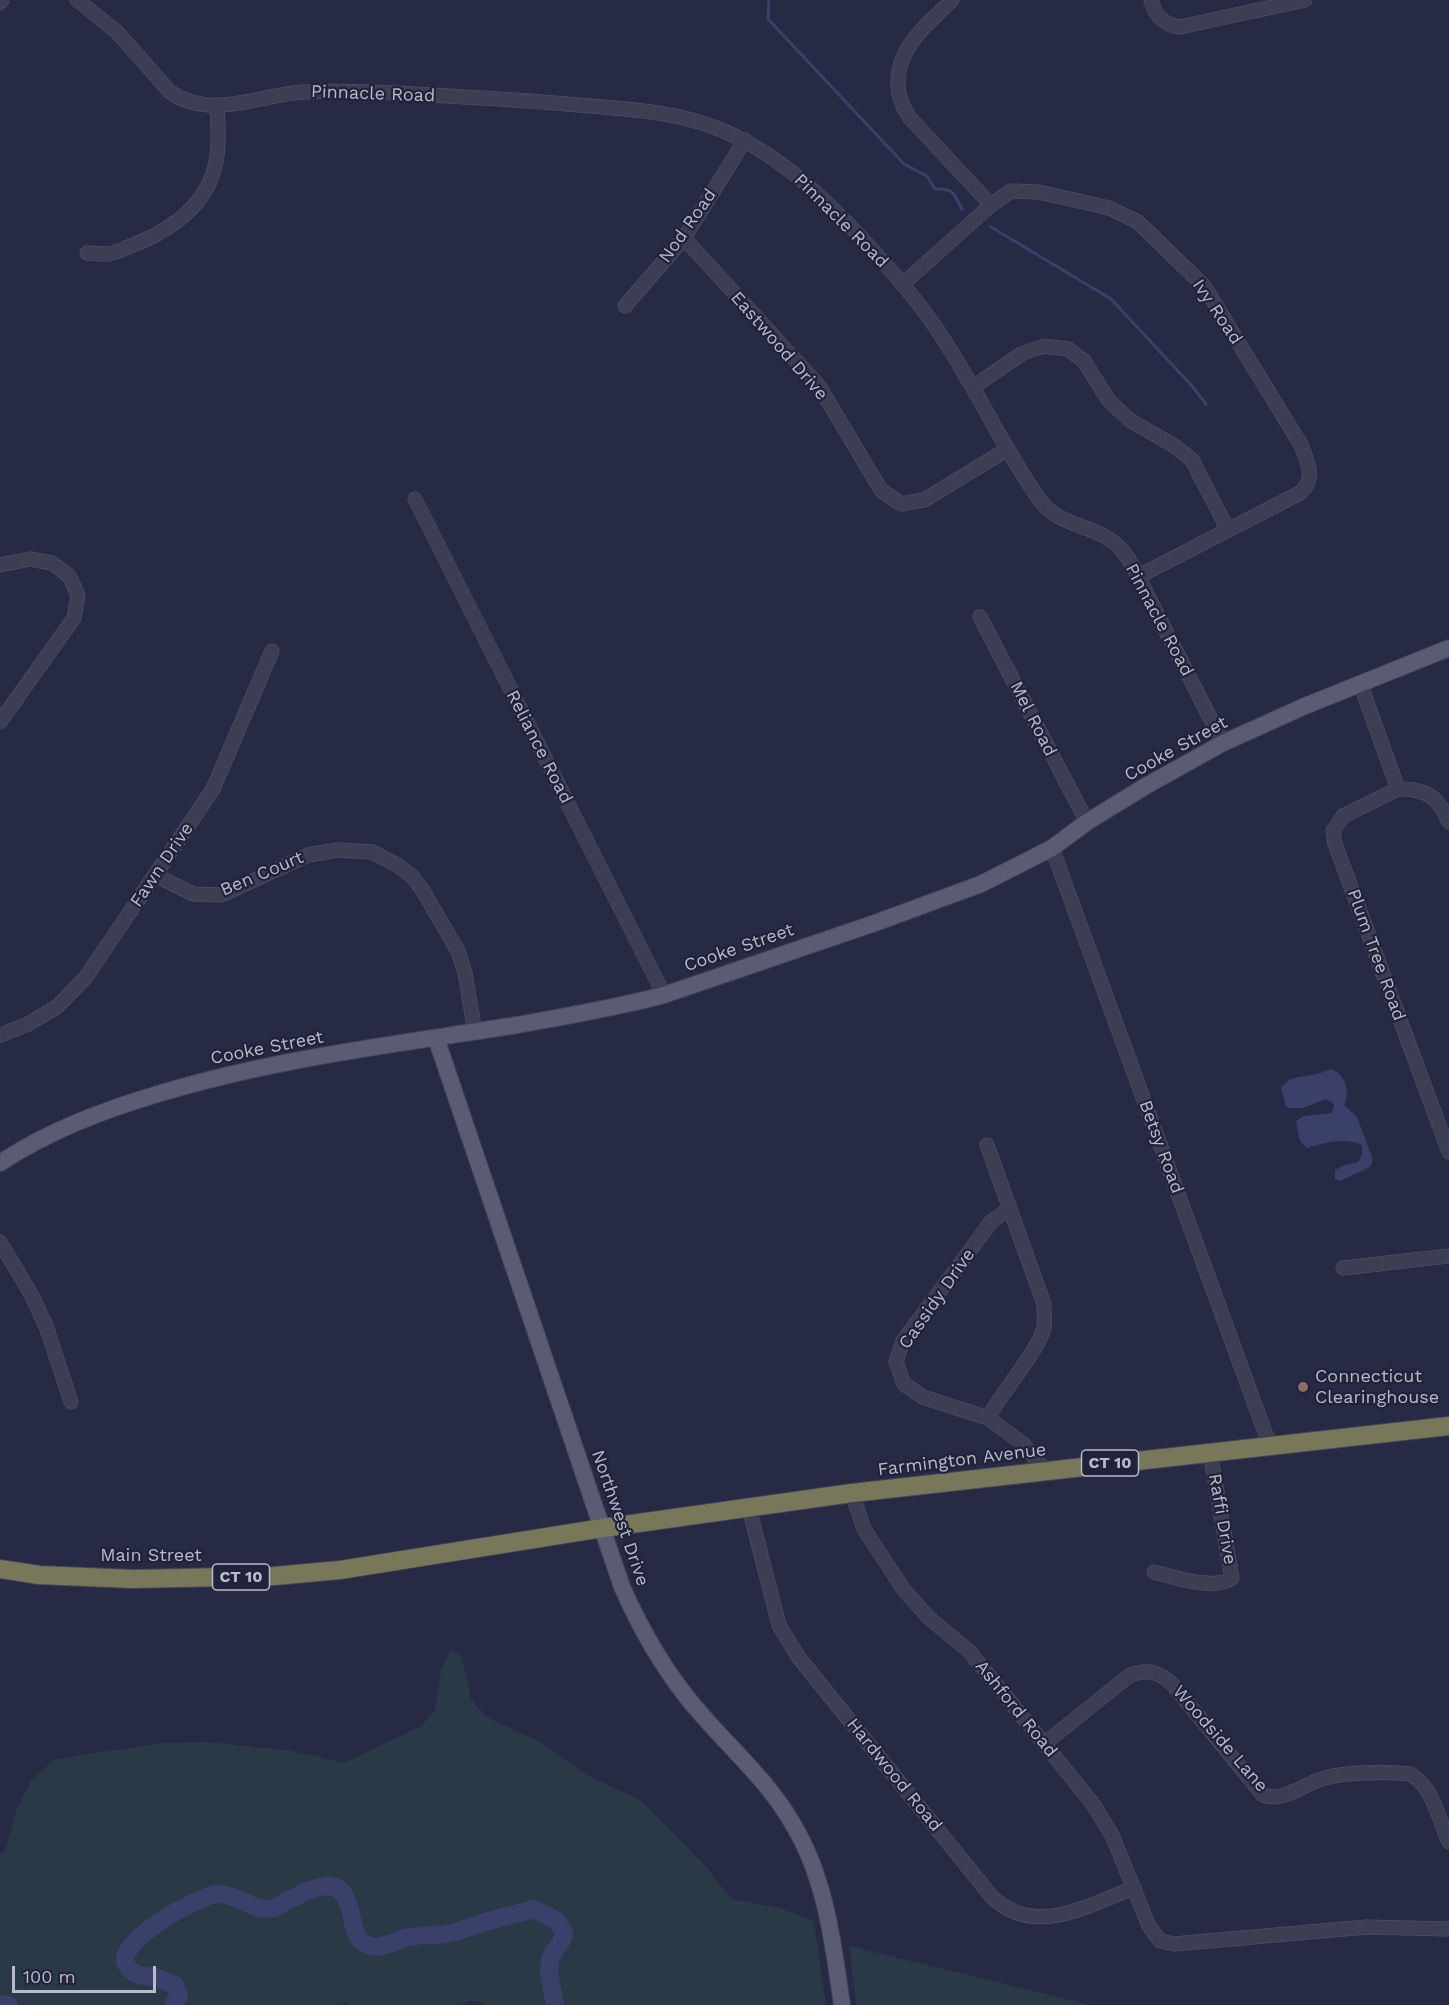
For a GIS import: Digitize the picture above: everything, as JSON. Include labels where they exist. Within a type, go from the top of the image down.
[{"type":"highway","name":"Farmington Avenue","points":[[481,1548],[603,1528],[852,1493],[1449,1426]]},
{"type":"highway","name":"Main Street","points":[[0,1569],[39,1575],[133,1579],[274,1576],[340,1570],[481,1548]]},
{"type":"main road","name":"Cooke Street","points":[[0,1163],[81,1119],[204,1080],[272,1065],[585,1013],[664,995],[875,923],[981,884],[1052,848],[1087,822],[1144,787],[1223,743],[1360,683],[1449,648]]},
{"type":"main road","name":"Northwest Drive","points":[[436,1038],[622,1587],[633,1612],[658,1655],[700,1713],[753,1768],[783,1807],[806,1847],[829,1922],[842,2005]]},
{"type":"street","name":"Pinnacle Road","points":[[77,0],[117,32],[170,92],[192,104],[217,106],[300,92],[363,91],[640,110],[688,119],[745,140],[783,164],[816,192],[904,284],[937,328],[1008,449],[1047,509],[1063,520],[1092,530],[1112,542],[1128,558],[1223,743]]},
{"type":"street","points":[[952,0],[919,33],[908,49],[896,82],[902,107],[910,118],[991,205]]},
{"type":"street","points":[[1151,0],[1154,12],[1160,18],[1166,23],[1180,27],[1305,0]]},
{"type":"street","points":[[87,253],[108,254],[152,238],[183,217],[193,206],[214,172],[218,152],[217,106]]},
{"type":"street","name":"Nod Road","points":[[625,306],[684,238],[745,140]]},
{"type":"street","name":"Ivy Road","points":[[904,284],[991,205],[1011,191],[1039,192],[1109,208],[1138,222],[1204,286],[1300,446],[1310,479],[1300,493],[1137,577]]},
{"type":"street","name":"Eastwood Drive","points":[[684,238],[819,386],[881,490],[901,504],[924,500],[1008,449]]},
{"type":"street","points":[[973,387],[1023,353],[1044,346],[1068,350],[1084,361],[1109,401],[1131,422],[1173,445],[1192,459],[1228,530]]},
{"type":"street","name":"Reliance Road","points":[[414,499],[664,995]]},
{"type":"street","points":[[0,565],[30,559],[52,563],[69,576],[78,596],[74,618],[0,722]]},
{"type":"street","name":"Mel Road","points":[[980,617],[1087,822]]},
{"type":"street","name":"Fawn Drive","points":[[0,1035],[26,1025],[57,1007],[86,977],[213,789],[272,651]]},
{"type":"street","points":[[1360,683],[1398,789],[1412,789],[1432,797],[1449,822]]},
{"type":"street","name":"Plum Tree Road","points":[[1398,789],[1342,816],[1333,831],[1335,844],[1448,1144]]},
{"type":"street","name":"Betsy Road","points":[[1052,848],[1270,1446]]},
{"type":"street","name":"Ben Court","points":[[155,875],[193,894],[222,895],[308,855],[338,850],[372,852],[398,865],[413,877],[458,951],[465,973],[475,1032]]},
{"type":"street","points":[[987,1145],[1044,1304],[1044,1328],[1034,1348],[1004,1390],[988,1418]]},
{"type":"street","name":"Cassidy Drive","points":[[1010,1208],[991,1222],[903,1341],[896,1362],[904,1384],[923,1397],[988,1418],[1022,1443],[1046,1471]]},
{"type":"street","points":[[0,1242],[31,1294],[46,1326],[71,1402]]},
{"type":"street","points":[[1343,1268],[1449,1256]]},
{"type":"street","name":"Raffi Drive","points":[[1154,1572],[1200,1583],[1227,1581],[1232,1578],[1210,1452]]},
{"type":"street","name":"Ashford Road","points":[[852,1493],[864,1529],[904,1590],[929,1618],[969,1652],[1103,1819],[1120,1852],[1149,1926],[1160,1941],[1174,1944],[1366,1927],[1449,1929]]},
{"type":"street","name":"Hardwood Road","points":[[749,1508],[779,1625],[792,1647],[992,1897],[1022,1916],[1043,1917],[1072,1911],[1134,1888]]},
{"type":"street","name":"Woodside Lane","points":[[1044,1743],[1130,1675],[1141,1671],[1154,1671],[1165,1676],[1173,1685],[1263,1794],[1272,1798],[1280,1797],[1320,1779],[1336,1775],[1410,1774],[1417,1778],[1427,1790],[1449,1842]]},
{"type":"shaded area","points":[[451,1649],[462,1657],[471,1699],[485,1716],[542,1743],[585,1774],[642,1801],[709,1870],[731,1899],[780,1908],[814,1921],[826,2005],[484,2005],[473,2001],[461,2005],[350,2005],[343,2003],[343,2005],[0,2005],[0,1853],[5,1851],[17,1808],[32,1779],[55,1759],[164,1743],[209,1742],[292,1751],[344,1763],[421,1726],[435,1711],[441,1669]]},
{"type":"shaded area","points":[[849,1946],[1091,2005],[856,2005]]},
{"type":"water","points":[[1331,1069],[1343,1079],[1347,1094],[1344,1105],[1357,1117],[1373,1160],[1370,1167],[1340,1181],[1335,1179],[1335,1170],[1358,1162],[1362,1155],[1362,1145],[1341,1141],[1307,1148],[1300,1141],[1296,1121],[1304,1116],[1332,1113],[1334,1104],[1326,1099],[1303,1108],[1289,1108],[1286,1106],[1281,1088],[1293,1079]]},
{"type":"waterway","points":[[769,0],[768,19],[904,164],[927,176],[935,189],[953,193],[962,209]]},
{"type":"waterway","points":[[991,227],[1111,299],[1206,404]]},
{"type":"waterway","points":[[173,2005],[179,1996],[175,1985],[158,1978],[136,1974],[126,1964],[126,1955],[133,1944],[146,1932],[178,1910],[208,1896],[226,1895],[267,1909],[275,1908],[310,1890],[330,1886],[344,1894],[358,1937],[362,1942],[373,1947],[384,1946],[410,1937],[450,1933],[534,1909],[557,1921],[564,1933],[561,1943],[552,1955],[549,1967],[555,2005]]},
{"type":"waterway","points":[[0,2004],[9,2005]]},
{"type":"place","name":"Connecticut Clearinghouse","points":[[1303,1387]]}]
